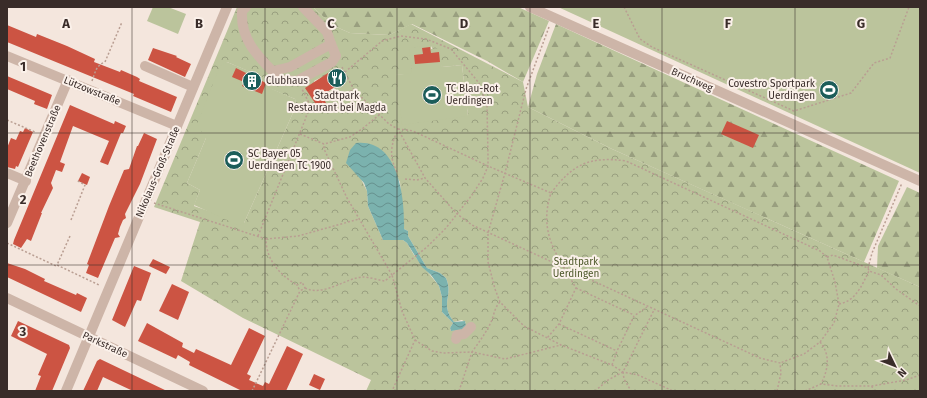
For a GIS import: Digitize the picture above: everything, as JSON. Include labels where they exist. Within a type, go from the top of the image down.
[{"type":"street","name":"Nikolaus-Groß-Straße","points":[[66,391],[227,7]]},
{"type":"street","points":[[231,7],[244,9],[244,35],[253,49],[281,80],[297,81],[332,62],[336,56],[327,32],[303,7]]},
{"type":"street","name":"Bruchweg","points":[[530,7],[920,181]]},
{"type":"street","points":[[273,71],[290,67],[332,44]]},
{"type":"street","name":"Lützowstraße","points":[[7,56],[177,126]]},
{"type":"street","points":[[145,66],[193,87]]},
{"type":"street","name":"Beethovenstraße","points":[[7,223],[68,80]]},
{"type":"street","points":[[7,173],[26,181]]},
{"type":"street","name":"Parkstraße","points":[[7,298],[203,391]]},
{"type":"street","points":[[456,338],[457,335],[464,334],[471,327]]},
{"type":"path","points":[[624,7],[640,39],[652,47],[794,111],[851,93],[874,63],[890,58],[909,7]]},
{"type":"path","points":[[553,18],[526,89],[505,174],[488,234],[488,262],[500,302],[524,326],[547,338],[612,365],[623,372],[638,375],[673,391]]},
{"type":"path","points":[[89,89],[97,68],[100,63],[105,62],[122,22]]},
{"type":"path","points":[[297,285],[302,282],[305,288],[310,290],[326,288],[363,277],[385,281],[427,247],[457,214],[476,190],[488,166],[489,131],[487,105],[479,83],[451,48],[426,39],[400,36],[382,41],[345,72]]},
{"type":"path","points":[[336,56],[354,90],[379,115],[398,131],[424,178],[457,214],[488,234],[565,268],[760,358],[780,363],[804,354],[820,342],[834,323],[839,304],[835,282],[827,257],[820,251],[626,161],[606,158],[584,163],[564,176],[551,193],[547,206],[546,227],[553,250],[565,268],[576,288],[634,316]]},
{"type":"path","points":[[258,236],[300,134],[310,105],[297,81]]},
{"type":"path","points":[[350,91],[354,90]]},
{"type":"path","points":[[350,91],[360,104],[355,107],[348,93],[350,91]]},
{"type":"path","points":[[300,134],[324,144],[350,137],[379,115]]},
{"type":"path","points":[[7,120],[44,136]]},
{"type":"path","points":[[398,131],[413,131],[505,174],[551,193]]},
{"type":"path","points":[[397,172],[391,157],[391,150],[398,131]]},
{"type":"path","points":[[324,144],[324,149],[359,219],[376,244],[392,275],[402,311],[415,340],[392,391]]},
{"type":"path","points":[[839,304],[844,303],[856,295],[869,271],[868,268],[872,253],[906,175]]},
{"type":"path","points":[[405,179],[417,180],[424,178]]},
{"type":"path","points":[[71,220],[85,185],[76,180]]},
{"type":"path","points":[[146,200],[266,239],[298,236],[359,219]]},
{"type":"path","points":[[57,265],[70,236]]},
{"type":"path","points":[[266,239],[266,245],[273,264],[284,276],[297,285],[300,291]]},
{"type":"path","points":[[7,243],[109,289]]},
{"type":"path","points":[[827,257],[834,255],[868,268]]},
{"type":"path","points":[[869,271],[881,275],[896,289],[920,306]]},
{"type":"path","points":[[252,391],[300,291],[305,288]]},
{"type":"path","points":[[547,338],[559,324],[576,288]]},
{"type":"path","points":[[612,365],[616,351],[634,316],[647,307]]},
{"type":"path","points":[[631,391],[624,379],[623,372],[654,310]]},
{"type":"path","points":[[559,324],[616,351]]},
{"type":"path","points":[[820,342],[826,352],[828,364],[821,384]]},
{"type":"path","points":[[459,391],[472,352],[506,359],[561,345]]},
{"type":"path","points":[[777,391],[781,373],[780,363]]},
{"type":"path","points":[[595,391],[608,380],[623,372]]},
{"type":"path","points":[[805,391],[821,384],[837,386],[872,386],[906,380],[920,375]]},
{"type":"path","points":[[872,386],[873,391]]},
{"type":"green space","points":[[153,7],[168,7],[186,14],[178,34],[147,21]]},
{"type":"green space","name":"Stadtpark Uerdingen","points":[[237,7],[313,7],[332,25],[350,33],[389,35],[411,24],[523,82],[528,107],[612,149],[920,287],[920,391],[366,391],[371,380],[243,318],[181,281],[200,222],[154,207]],"holes":[[[431,46],[442,67],[462,65],[468,116],[396,75],[412,74]],[[227,62],[274,82],[271,89],[295,99],[296,106],[244,223],[194,206],[200,190],[187,183],[206,138]],[[328,74],[335,88],[322,95],[314,81]],[[362,143],[378,148],[400,182],[404,229],[408,231],[408,236],[427,268],[440,273],[446,278],[449,290],[447,305],[450,315],[454,322],[462,320],[466,323],[459,329],[451,331],[450,328],[453,323],[442,312],[442,297],[439,286],[414,255],[407,243],[403,240],[383,240],[368,206],[367,191],[360,177]]]},
{"type":"green space","points":[[313,7],[518,7],[549,21],[523,82],[487,61],[412,24],[389,35],[350,33],[332,25]]},
{"type":"green space","name":"Covestro Sportpark Uerdingen","points":[[558,7],[920,7],[920,173]]},
{"type":"green space","points":[[556,24],[899,181],[864,262],[612,149],[528,107],[537,74]]},
{"type":"green space","name":"TC Blau-Rot Uerdingen","points":[[431,45],[431,49],[440,48],[442,67],[462,65],[468,116],[402,125],[396,75],[412,73],[409,48]]},
{"type":"green space","name":"SC Bayer 05 Uerdingen TC 1900","points":[[227,62],[275,82],[272,89],[295,99],[296,106],[244,223],[238,225],[194,205],[200,190],[187,183],[206,138],[197,124],[220,66]]},
{"type":"green space","points":[[907,187],[920,193],[920,287],[877,268],[878,246]]},
{"type":"water","points":[[356,143],[370,144],[382,150],[390,160],[401,187],[404,229],[408,231],[408,236],[427,268],[440,273],[446,278],[449,290],[447,305],[448,310],[454,322],[465,321],[466,326],[464,329],[451,331],[450,328],[453,323],[442,312],[442,297],[439,286],[431,275],[422,267],[407,243],[403,240],[383,240],[368,206],[367,191],[364,183],[346,163],[350,150]]},
{"type":"building","points":[[7,25],[36,37],[37,34],[67,46],[95,59],[94,62],[120,72],[121,70],[137,77],[140,79],[139,81],[177,97],[171,112],[133,96],[134,94],[7,42]]},
{"type":"building","points":[[430,47],[431,53],[439,52],[440,62],[415,64],[414,55],[423,54],[422,48]]},
{"type":"building","points":[[153,48],[177,56],[176,57],[191,64],[185,77],[148,60]]},
{"type":"building","name":"Clubhaus","points":[[236,68],[266,83],[262,94],[242,86],[244,82],[232,77]]},
{"type":"building","points":[[339,70],[345,81],[322,95],[327,105],[319,109],[305,88],[328,73],[329,75]]},
{"type":"building","points":[[7,76],[52,95],[47,109],[34,104],[35,101],[7,89]]},
{"type":"building","points":[[70,105],[114,124],[115,121],[126,126],[123,133],[121,133],[108,165],[100,162],[109,141],[73,126],[60,162],[65,164],[62,172],[56,170],[51,183],[53,188],[41,213],[31,241],[27,239],[21,248],[13,244],[14,240]]},
{"type":"building","points":[[727,121],[759,135],[753,148],[721,134]]},
{"type":"building","points":[[25,128],[33,132],[18,167],[16,166],[15,169],[7,167],[7,148],[11,138],[16,140],[20,131],[23,132]]},
{"type":"building","points":[[144,133],[157,139],[140,184],[125,214],[126,218],[123,220],[120,227],[118,234],[120,237],[115,238],[98,278],[86,273],[89,265],[87,264],[124,170],[129,169],[137,146]]},
{"type":"building","points":[[82,173],[90,177],[87,185],[78,181]]},
{"type":"building","points":[[153,259],[170,267],[166,274],[149,266]]},
{"type":"building","points":[[7,263],[25,269],[45,279],[44,281],[76,295],[77,293],[87,298],[81,312],[7,277]]},
{"type":"building","points":[[134,266],[151,273],[141,301],[137,300],[125,327],[112,320]]},
{"type":"building","points":[[172,284],[189,292],[178,320],[159,311]]},
{"type":"building","points":[[18,321],[69,345],[70,348],[52,391],[35,391],[41,376],[38,375],[47,354],[11,336]]},
{"type":"building","points":[[147,323],[183,343],[182,347],[194,353],[196,349],[231,365],[249,328],[265,336],[247,374],[251,376],[249,380],[263,386],[265,382],[269,384],[287,346],[303,354],[286,391],[242,391],[189,365],[190,362],[178,355],[176,359],[138,341]]},
{"type":"building","points":[[100,359],[167,391],[133,391],[103,377],[97,391],[83,391],[97,361]]},
{"type":"building","points":[[314,374],[325,379],[320,390],[309,385]]},
{"type":"place","name":"Stadtpark Restaurant bei Magda","points":[[337,78]]},
{"type":"place","name":"Clubhaus","points":[[252,81]]},
{"type":"place","name":"Covestro Sportpark Uerdingen","points":[[829,90]]},
{"type":"place","name":"TC Blau-Rot Uerdingen","points":[[432,95]]},
{"type":"place","name":"SC Bayer 05 Uerdingen TC 1900","points":[[234,160]]}]
